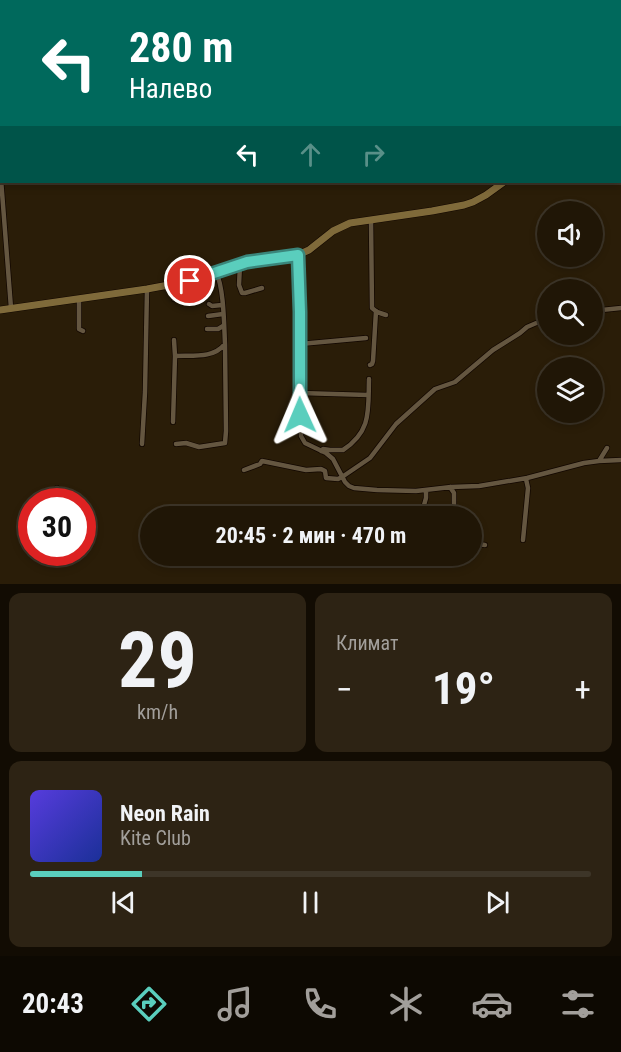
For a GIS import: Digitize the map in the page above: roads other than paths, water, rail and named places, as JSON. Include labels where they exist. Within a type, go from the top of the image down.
[{"type":"street","points":[[0,183],[11,308]]},
{"type":"street","points":[[0,310],[170,285],[256,261],[298,255],[309,250],[344,225],[472,202],[503,183]]},
{"type":"street","points":[[371,220],[371,304],[376,311],[386,315]]},
{"type":"street","points":[[298,255],[301,436],[305,443],[333,459],[349,486],[399,491],[479,486],[526,478],[584,463],[621,459]]},
{"type":"street","points":[[240,265],[239,285],[242,293],[262,288]]},
{"type":"street","points":[[176,444],[186,443],[199,447],[225,443],[225,344],[222,305],[216,273]]},
{"type":"street","points":[[170,285],[174,299]]},
{"type":"street","points":[[142,444],[147,289]]},
{"type":"street","points":[[79,299],[79,329],[83,331]]},
{"type":"street","points":[[209,304],[222,305]]},
{"type":"street","points":[[603,310],[621,308]]},
{"type":"street","points":[[370,365],[373,361],[376,311]]},
{"type":"street","points":[[208,316],[223,314]]},
{"type":"street","points":[[244,470],[262,461],[306,470],[321,469],[325,471],[326,478],[342,477],[370,459],[396,424],[435,389],[455,382],[493,350],[537,323]]},
{"type":"street","points":[[207,329],[223,326]]},
{"type":"street","points":[[300,344],[366,339]]},
{"type":"street","points":[[173,422],[174,340]]},
{"type":"street","points":[[175,356],[213,354],[225,344]]},
{"type":"street","points":[[321,451],[323,449],[343,450],[360,436],[368,415],[369,379]]},
{"type":"street","points":[[300,393],[368,395]]},
{"type":"street","points":[[599,461],[607,448]]},
{"type":"street","points":[[523,540],[528,488],[526,478]]},
{"type":"street","points":[[450,487],[454,493],[454,506]]},
{"type":"street","points":[[424,506],[426,490]]}]
